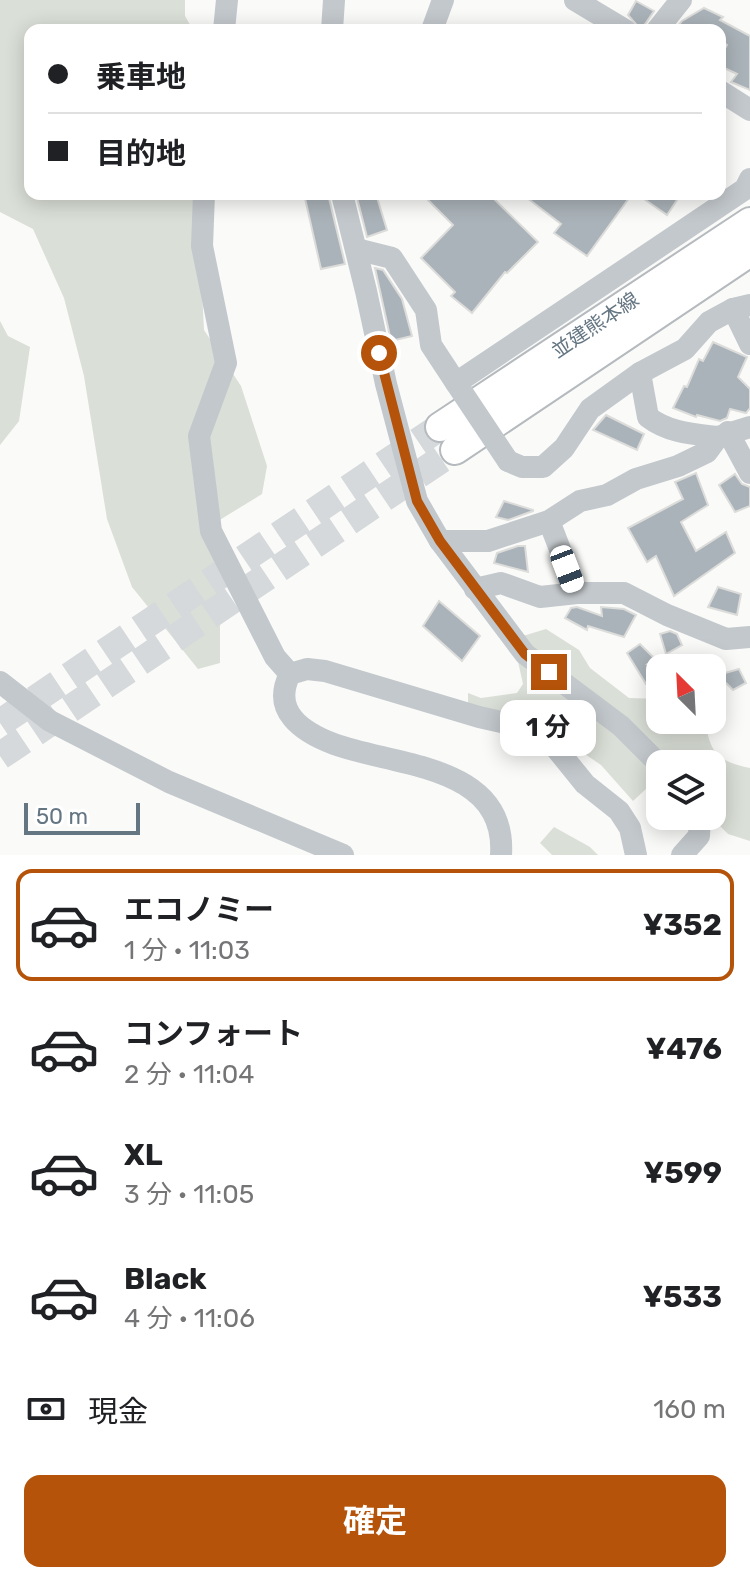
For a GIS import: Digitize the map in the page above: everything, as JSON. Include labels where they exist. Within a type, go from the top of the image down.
[{"type":"main road","name":"並建熊本線","points":[[750,222],[448,438],[750,252]]},
{"type":"street","points":[[225,24],[227,0]]},
{"type":"street","points":[[332,24],[334,0]]},
{"type":"street","points":[[434,24],[443,0]]},
{"type":"street","points":[[575,0],[615,24]]},
{"type":"street","points":[[662,24],[681,0]]},
{"type":"street","points":[[726,95],[750,110]]},
{"type":"street","points":[[456,383],[745,189],[750,179]]},
{"type":"street","points":[[204,200],[202,246],[226,363],[199,436],[211,531],[275,657],[290,674]]},
{"type":"street","points":[[344,200],[417,501],[440,541],[525,654],[621,726],[646,751]]},
{"type":"street","points":[[356,249],[392,258],[426,310],[431,345],[508,461],[522,467],[543,467],[564,448],[590,409],[640,373],[685,349],[709,322],[742,307],[750,344]]},
{"type":"street","points":[[640,373],[648,417],[659,426],[685,434],[732,432]]},
{"type":"street","points":[[440,541],[488,541],[549,521],[580,501],[607,495],[636,479],[678,466],[707,452],[732,432]]},
{"type":"street","points":[[732,432],[750,473]]},
{"type":"street","points":[[549,521],[577,593]]},
{"type":"street","points":[[475,589],[501,583],[540,597],[624,593],[726,639],[750,637]]},
{"type":"street","points":[[501,855],[493,813],[479,795],[454,779],[402,760],[335,744],[292,719],[284,705],[283,688],[290,674],[307,669],[325,671],[479,717],[528,728],[551,742],[585,784],[619,811],[630,828],[636,855]]},
{"type":"street","points":[[0,682],[50,721],[156,775],[343,855]]},
{"type":"street","points":[[682,855],[699,836],[699,830]]},
{"type":"shaded area","points":[[0,0],[185,0],[185,16],[190,24],[24,24],[24,200],[197,200],[204,330],[241,386],[267,466],[262,494],[205,529],[220,574],[220,663],[198,669],[132,587],[107,519],[84,376],[64,298],[33,229],[0,212]]},
{"type":"shaded area","points":[[0,321],[8,336],[30,347],[19,421],[0,445]]},
{"type":"shaded area","points":[[546,629],[579,650],[590,668],[629,698],[646,699],[646,734],[708,734],[714,750],[646,750],[646,789],[633,801],[601,765],[567,742],[468,714],[468,693],[481,698],[517,693],[523,684],[513,639]]},
{"type":"shaded area","points":[[726,760],[750,768],[750,841],[724,830]]},
{"type":"shaded area","points":[[554,827],[590,847],[598,855],[552,855],[540,843]]},
{"type":"building","points":[[636,1],[654,11],[645,24],[636,24],[628,15]]},
{"type":"building","points":[[704,8],[750,36],[750,90],[731,82],[737,74],[726,69],[726,24],[680,24]]},
{"type":"building","points":[[305,200],[329,200],[345,264],[321,269]]},
{"type":"building","points":[[358,200],[378,200],[387,230],[367,237]]},
{"type":"building","points":[[428,200],[495,200],[538,242],[505,272],[472,313],[451,296],[455,292],[421,258],[453,225]]},
{"type":"building","points":[[530,200],[628,200],[587,256],[554,233],[561,224]]},
{"type":"building","points":[[646,200],[677,200],[667,215]]},
{"type":"building","points":[[375,268],[383,270],[402,299],[412,336],[391,341]]},
{"type":"building","points":[[713,342],[747,357],[738,377],[750,389],[750,408],[746,413],[730,409],[727,418],[720,421],[696,417],[673,408],[684,386],[687,387],[699,359],[703,361]]},
{"type":"building","points":[[606,415],[644,434],[637,450],[593,430]]},
{"type":"building","points":[[696,473],[708,505],[681,522],[696,551],[726,532],[735,553],[674,596],[656,556],[647,562],[628,528],[683,499],[675,482]]},
{"type":"building","points":[[735,474],[742,484],[750,487],[750,506],[735,512],[719,485]]},
{"type":"building","points":[[504,501],[533,511],[508,520],[496,517]]},
{"type":"building","points":[[525,546],[528,572],[494,563],[497,553]]},
{"type":"building","points":[[718,587],[741,594],[737,615],[708,607]]},
{"type":"building","points":[[439,601],[480,636],[462,661],[423,626]]},
{"type":"building","points":[[577,607],[602,616],[601,607],[624,609],[636,615],[624,637],[588,626],[587,630],[565,618],[571,608]]},
{"type":"building","points":[[670,631],[677,634],[682,645],[666,654],[660,634]]},
{"type":"building","points":[[640,644],[650,654],[646,654],[646,684],[627,653]]},
{"type":"building","points":[[739,669],[746,683],[733,690],[726,683],[726,673]]},
{"type":"tunnel","points":[[0,723],[440,427]]},
{"type":"tunnel","points":[[0,756],[455,450]]},
{"type":"route","points":[[379,353],[417,501],[440,541],[525,654],[549,672]]}]
